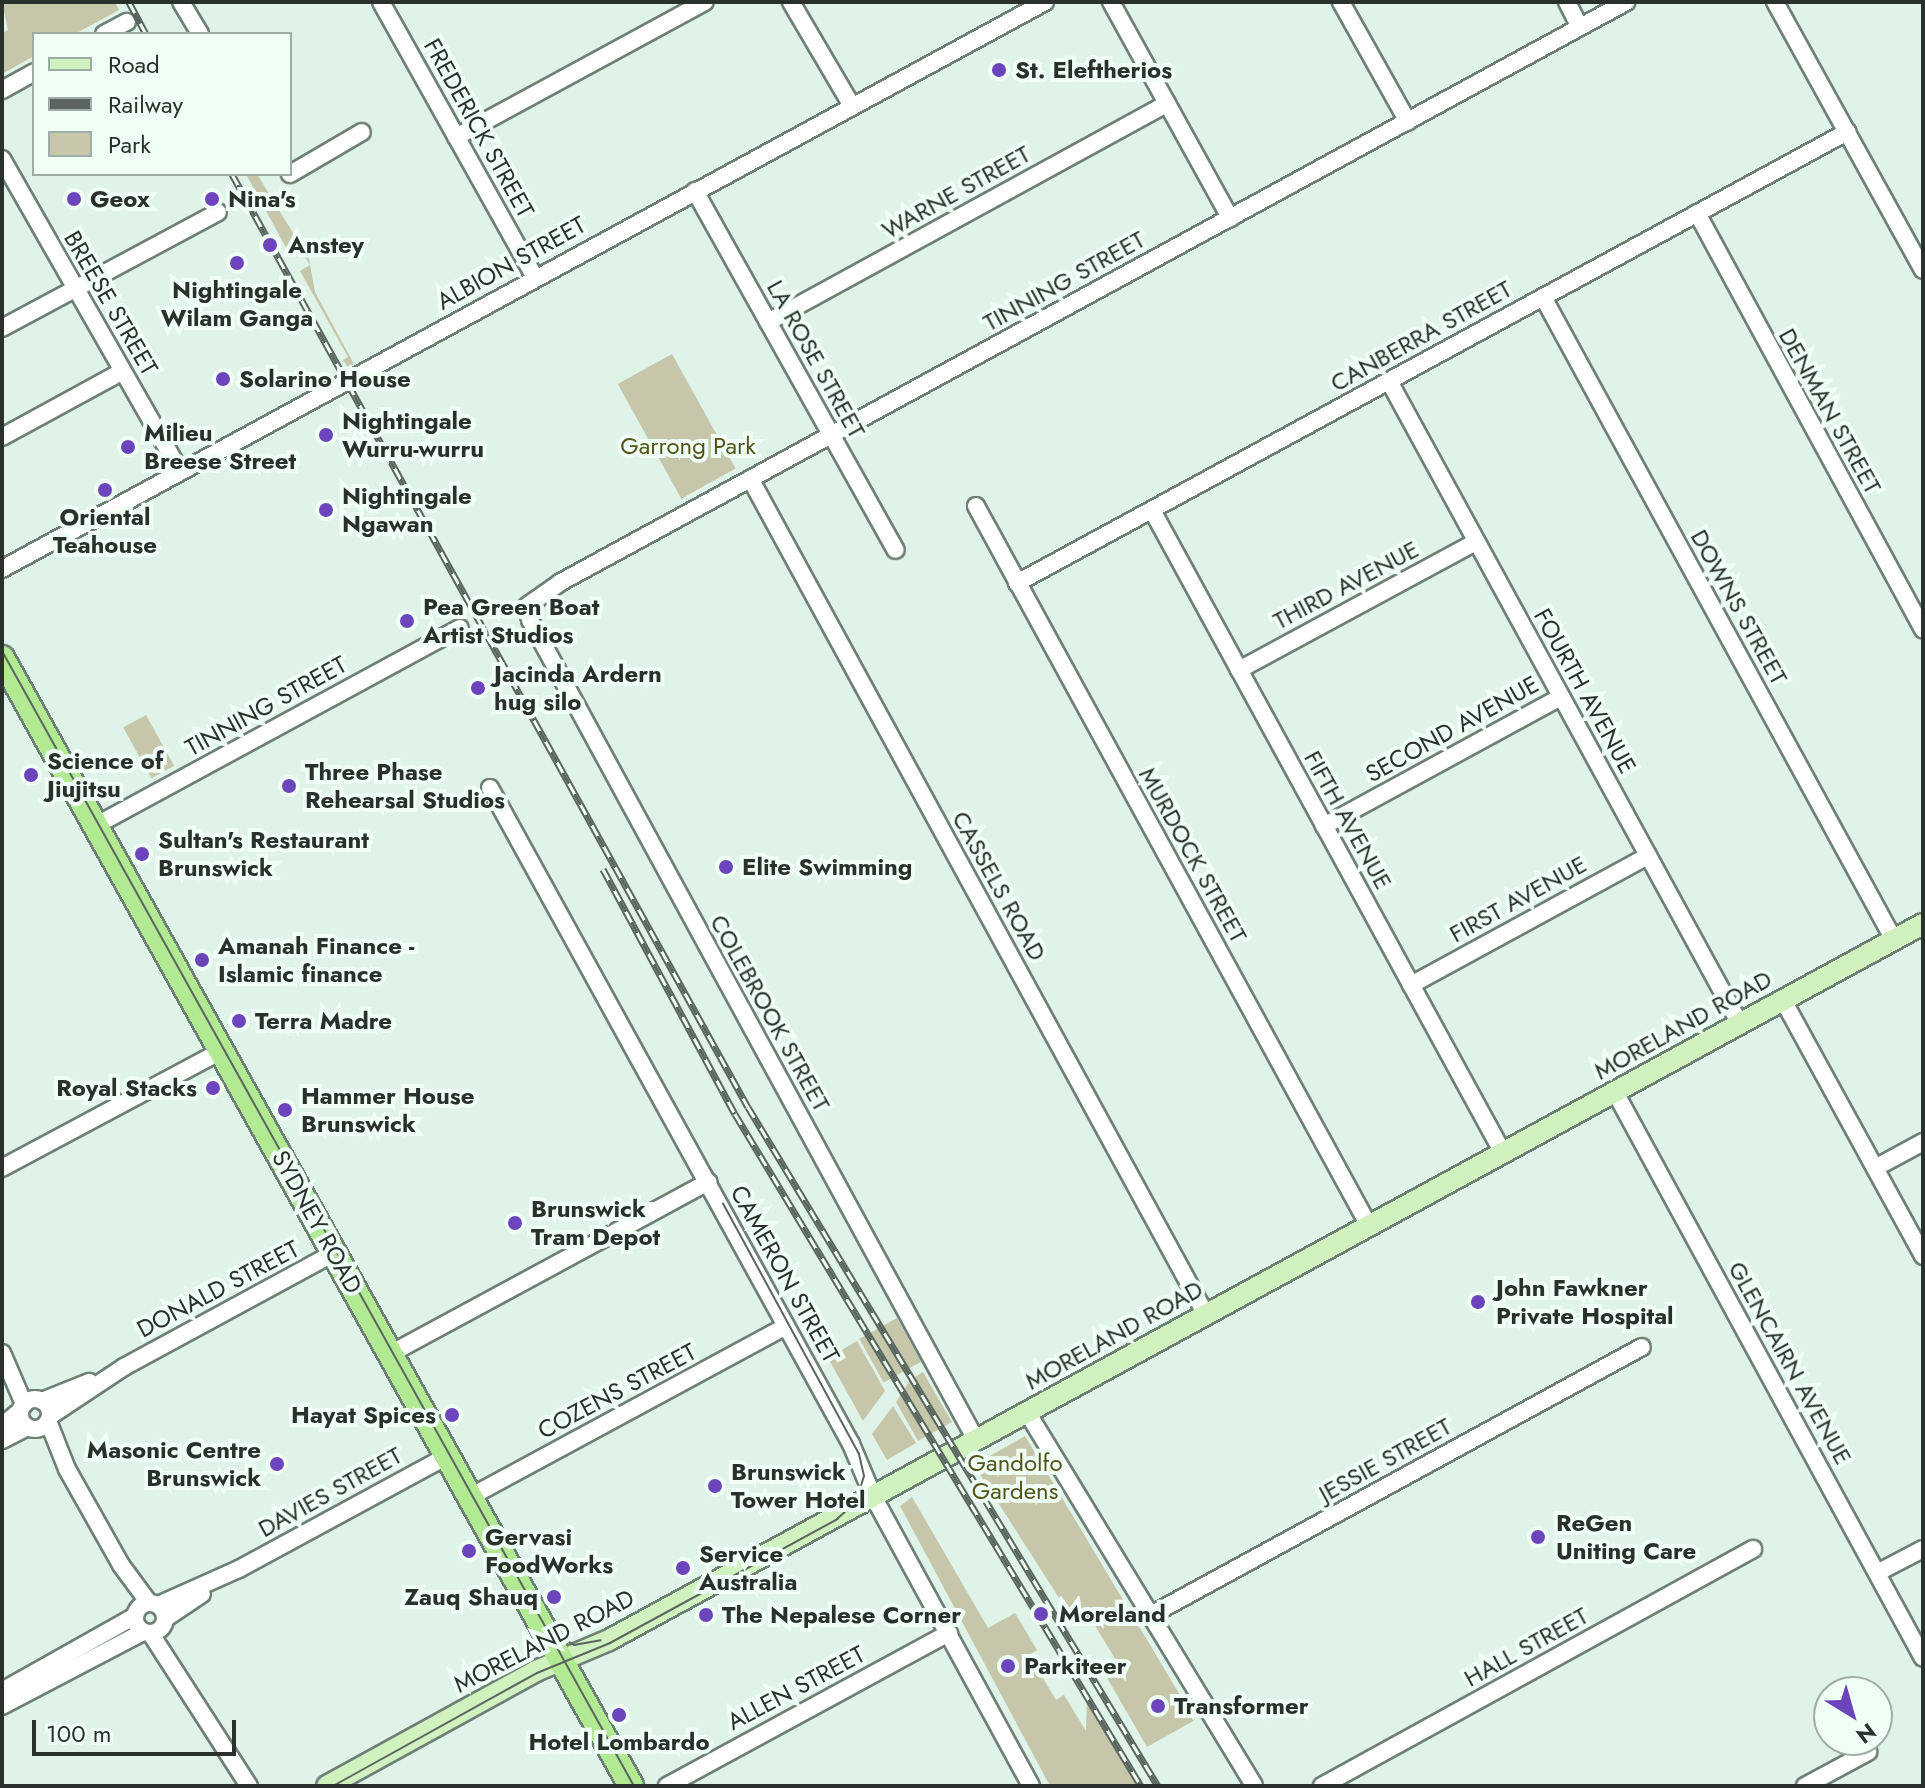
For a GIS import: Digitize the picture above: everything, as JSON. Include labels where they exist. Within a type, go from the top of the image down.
[{"type":"highway","name":"SYDNEY ROAD","points":[[2,658],[631,1786]]},
{"type":"main road","name":"MORELAND ROAD","points":[[327,1786],[873,1496],[1923,924]]},
{"type":"street","points":[[181,2],[199,32]]},
{"type":"street","name":"FREDERICK STREET","points":[[381,2],[535,278]]},
{"type":"street","points":[[456,137],[705,2]]},
{"type":"street","points":[[791,2],[852,106]]},
{"type":"street","points":[[1111,2],[1230,218]]},
{"type":"street","points":[[1341,2],[1408,122]]},
{"type":"street","points":[[1567,2],[1580,27]]},
{"type":"street","name":"TINNING STREET","points":[[527,606],[537,596],[1626,2]]},
{"type":"street","points":[[1775,2],[1923,270]]},
{"type":"street","name":"ALBION STREET","points":[[2,569],[1038,4]]},
{"type":"street","points":[[108,32],[127,22]]},
{"type":"street","points":[[2,90],[32,73]]},
{"type":"street","name":"WARNE STREET","points":[[768,322],[1167,104]]},
{"type":"street","points":[[292,173],[362,132]]},
{"type":"street","name":"CANBERRA STREET","points":[[1017,583],[1847,132]]},
{"type":"street","name":"BREESE STREET","points":[[2,159],[180,471]]},
{"type":"street","name":"LA ROSE STREET","points":[[695,191],[896,550]]},
{"type":"street","points":[[2,328],[218,212]]},
{"type":"street","name":"DENMAN STREET","points":[[1697,213],[1923,630]]},
{"type":"street","name":"DOWNS STREET","points":[[1543,297],[1894,940]]},
{"type":"street","points":[[2,437],[121,372]]},
{"type":"street","name":"FOURTH AVENUE","points":[[1389,381],[1740,1024]]},
{"type":"street","name":"CASSELS ROAD","points":[[751,480],[1206,1315]]},
{"type":"street","name":"MURDOCK STREET","points":[[976,506],[1369,1226]]},
{"type":"street","name":"FIFTH AVENUE","points":[[1152,510],[1503,1153]]},
{"type":"street","name":"THIRD AVENUE","points":[[1239,670],[1476,542]]},
{"type":"street","name":"COLEBROOK STREET","points":[[527,606],[530,620],[976,1440]]},
{"type":"street","name":"TINNING STREET","points":[[95,826],[460,628]]},
{"type":"street","name":"SECOND AVENUE","points":[[1324,826],[1561,697]]},
{"type":"street","name":"CAMERON STREET","points":[[490,788],[708,1182],[873,1496],[1031,1786]]},
{"type":"street","name":"FIRST AVENUE","points":[[1411,985],[1648,856]]},
{"type":"street","points":[[1783,1000],[1923,1256]]},
{"type":"street","points":[[2,1168],[221,1051]]},
{"type":"street","name":"GLENCAIRN AVENUE","points":[[1615,1092],[1923,1658]]},
{"type":"street","points":[[1875,1168],[1923,1142]]},
{"type":"street","points":[[390,1354],[708,1182]]},
{"type":"street","name":"DONALD STREET","points":[[2,1426],[35,1414],[334,1253]]},
{"type":"street","name":"COZENS STREET","points":[[470,1497],[786,1326]]},
{"type":"street","name":"JESSIE STREET","points":[[1151,1615],[1642,1347]]},
{"type":"street","points":[[5,1358],[222,1745],[249,1786]]},
{"type":"street","points":[[1027,1412],[1254,1786]]},
{"type":"street","name":"DONALD STREET","points":[[2,1440],[35,1414]]},
{"type":"street","name":"DAVIES STREET","points":[[2,1706],[150,1618],[447,1456]]},
{"type":"street","name":"HALL STREET","points":[[1322,1786],[1753,1549]]},
{"type":"street","points":[[1877,1573],[1923,1549]]},
{"type":"street","name":"DAVIES STREET","points":[[2,1691],[150,1618]]},
{"type":"street","name":"ALLEN STREET","points":[[667,1786],[949,1633]]},
{"type":"street","points":[[222,1745],[238,1786]]},
{"type":"street","points":[[1805,1786],[1861,1756]]},
{"type":"green space","points":[[2,2],[115,2],[119,10],[79,32],[32,32],[32,57],[2,74],[2,33],[8,30]]},
{"type":"green space","points":[[247,176],[258,176],[309,259],[315,292],[354,364],[347,366],[343,360],[348,357],[300,271],[310,265],[302,252],[291,257]]},
{"type":"green space","name":"Garrong Park","points":[[672,354],[736,469],[681,499],[618,384]]},
{"type":"green space","points":[[146,715],[174,766],[151,778],[123,728]]},
{"type":"green space","points":[[897,1318],[921,1362],[884,1383],[859,1339]]},
{"type":"green space","points":[[857,1341],[885,1391],[863,1421],[828,1358]]},
{"type":"green space","points":[[923,1372],[952,1422],[918,1441],[896,1402],[910,1380]]},
{"type":"green space","points":[[893,1406],[916,1443],[887,1460],[872,1434]]},
{"type":"green space","name":"Gandolfo Gardens","points":[[1025,1436],[1195,1720],[1147,1747],[1103,1671],[1117,1662],[1091,1619],[1077,1626],[974,1465]]},
{"type":"green space","name":"Gandolfo Gardens","points":[[912,1497],[988,1628],[1015,1613],[1037,1650],[1029,1655],[1056,1700],[1064,1695],[1086,1731],[1087,1694],[1142,1786],[1050,1786],[900,1506]]},
{"type":"tram line","points":[[2,651],[634,1786]]},
{"type":"tram line","points":[[333,1786],[537,1673],[610,1643],[837,1519],[856,1502],[864,1476],[859,1454],[723,1203]]},
{"type":"tram line","points":[[550,1631],[574,1645],[601,1640]]},
{"type":"railway","points":[[129,2],[145,32]]},
{"type":"railway","points":[[233,176],[748,1107],[1158,1786]]},
{"type":"railway","points":[[603,869],[735,1114],[1141,1786]]},
{"type":"place","name":"St. Eleftherios","points":[[999,70]]},
{"type":"place","name":"Geox","points":[[74,199]]},
{"type":"place","name":"Nina's","points":[[212,199]]},
{"type":"place","name":"Anstey","points":[[270,245]]},
{"type":"place","name":"Nightingale Wilam Ganga","points":[[237,263]]},
{"type":"place","name":"Solarino House","points":[[223,379]]},
{"type":"place","name":"Nightingale Wurru-wurru","points":[[326,435]]},
{"type":"place","name":"Milieu Breese Street","points":[[128,447]]},
{"type":"place","name":"Oriental Teahouse","points":[[105,490]]},
{"type":"place","name":"Nightingale Ngawan","points":[[326,510]]},
{"type":"place","name":"Pea Green Boat Artist Studios","points":[[407,621]]},
{"type":"place","name":"Jacinda Ardern hug silo","points":[[478,688]]},
{"type":"place","name":"Science of Jiujitsu","points":[[31,775]]},
{"type":"place","name":"Three Phase Rehearsal Studios","points":[[289,786]]},
{"type":"place","name":"Sultan's Restaurant Brunswick","points":[[142,854]]},
{"type":"place","name":"Elite Swimming","points":[[726,867]]},
{"type":"place","name":"Amanah Finance - Islamic finance","points":[[202,960]]},
{"type":"place","name":"Terra Madre","points":[[239,1021]]},
{"type":"place","name":"Royal Stacks","points":[[213,1088]]},
{"type":"place","name":"Hammer House Brunswick","points":[[285,1110]]},
{"type":"place","name":"Brunswick Tram Depot","points":[[515,1223]]},
{"type":"place","name":"John Fawkner Private Hospital","points":[[1478,1302]]},
{"type":"place","name":"Hayat Spices","points":[[452,1415]]},
{"type":"place","name":"Masonic Centre Brunswick","points":[[277,1464]]},
{"type":"place","name":"Brunswick Tower Hotel","points":[[715,1486]]},
{"type":"place","name":"ReGen Uniting Care","points":[[1538,1537]]},
{"type":"place","name":"Gervasi FoodWorks","points":[[469,1551]]},
{"type":"place","name":"Service Australia","points":[[683,1568]]},
{"type":"place","name":"Zauq Shauq","points":[[554,1597]]},
{"type":"place","name":"Moreland","points":[[1041,1614]]},
{"type":"place","name":"The Nepalese Corner","points":[[706,1615]]},
{"type":"place","name":"Parkiteer","points":[[1008,1666]]},
{"type":"place","name":"Transformer","points":[[1158,1706]]},
{"type":"place","name":"Hotel Lombardo","points":[[619,1715]]}]
